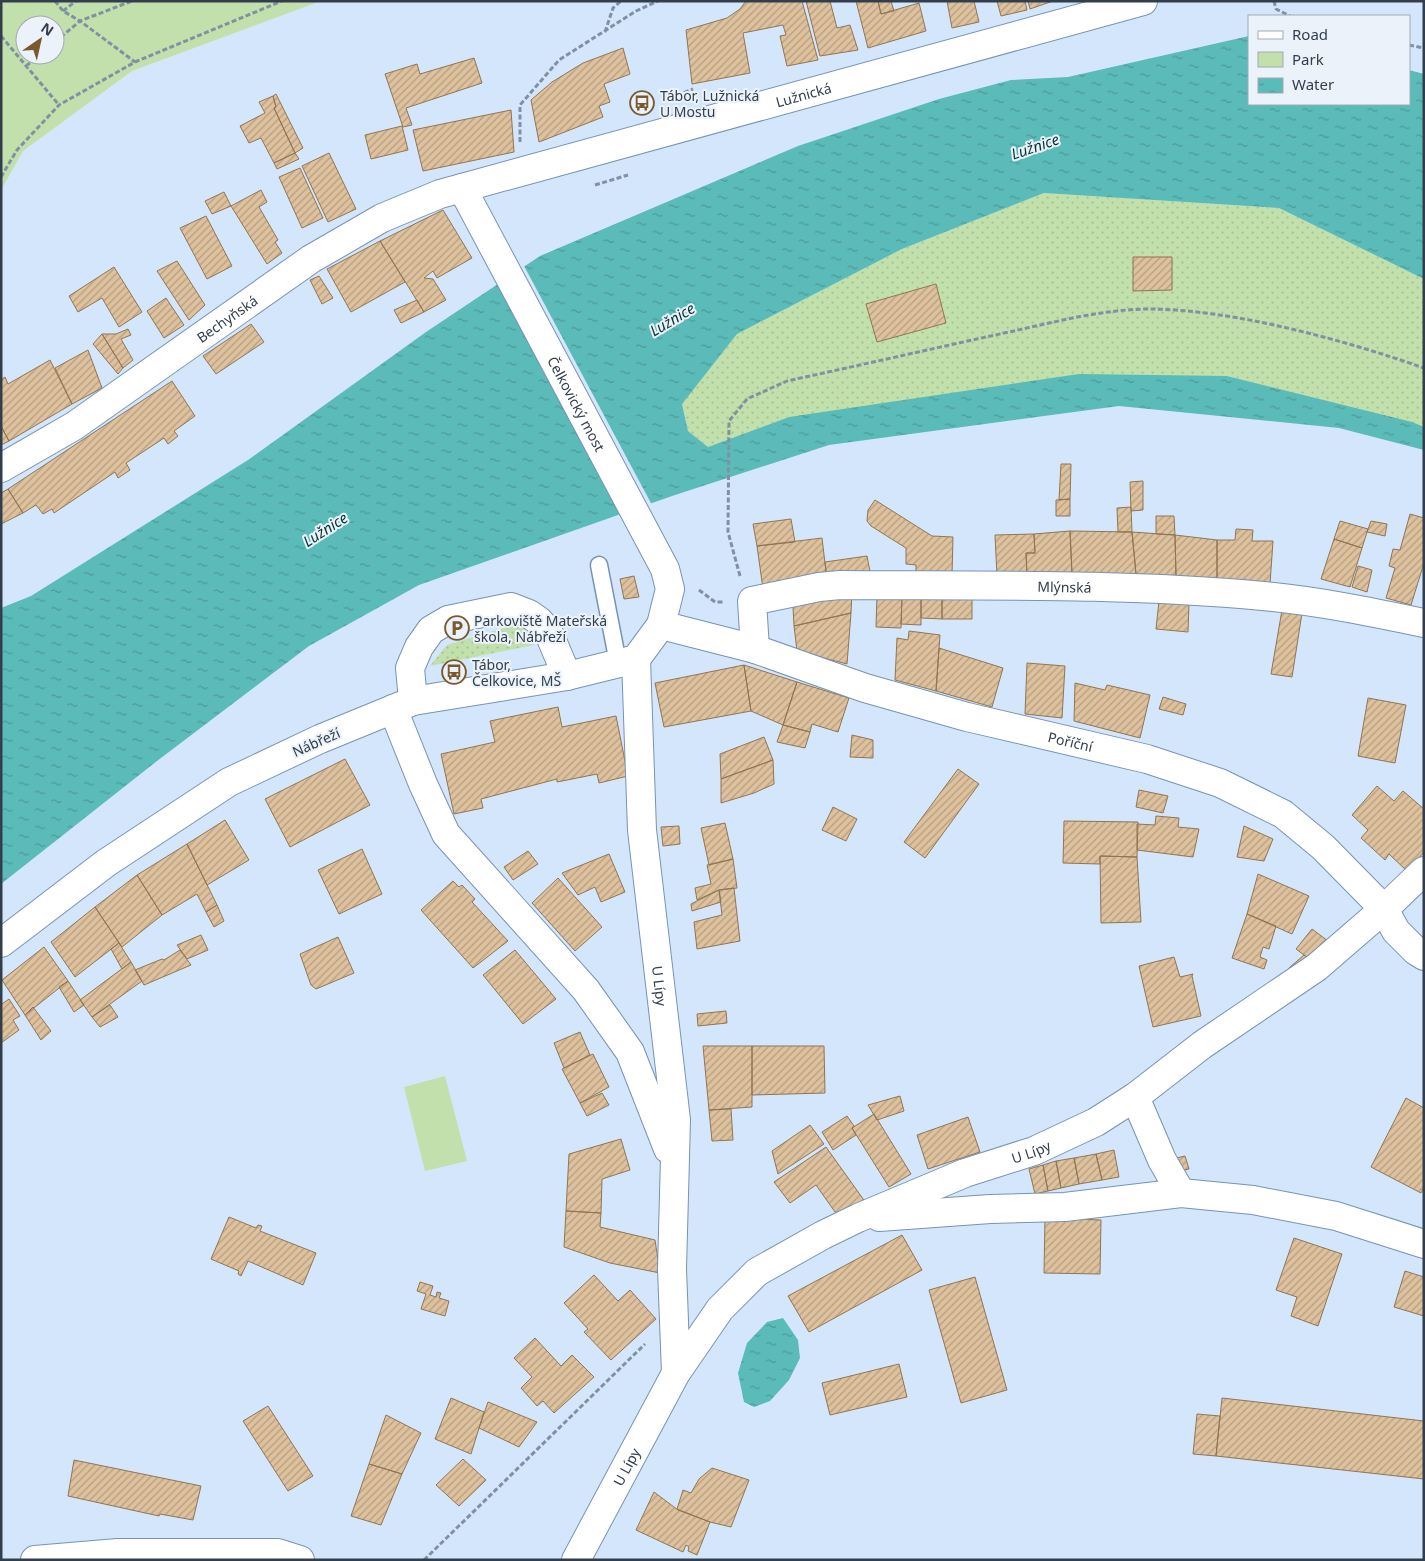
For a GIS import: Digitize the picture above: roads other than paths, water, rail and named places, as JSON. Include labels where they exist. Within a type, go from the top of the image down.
[{"type":"street","name":"Lužnická","points":[[462,188],[1143,1]]},
{"type":"street","name":"Čelkovický most","points":[[462,188],[665,569],[670,589],[661,625]]},
{"type":"street","name":"Bechyňská","points":[[1,468],[74,426],[310,258],[382,218],[462,188]]},
{"type":"street","name":"Mlýnská","points":[[755,648],[752,602],[819,587],[840,585],[1140,589],[1264,596],[1348,607],[1424,623]]},
{"type":"street","points":[[567,676],[548,631],[529,614],[511,607],[448,620],[431,630],[419,647],[410,668],[403,705],[423,784],[446,834],[586,990],[630,1052],[660,1123],[674,1170]]},
{"type":"street","points":[[627,661],[661,625]]},
{"type":"street","name":"Poříční","points":[[661,625],[755,648],[865,688],[967,717],[1147,759],[1220,783],[1283,814],[1323,846],[1384,909],[1396,931],[1416,952],[1424,956]]},
{"type":"street","name":"Nábřeží","points":[[1,943],[106,863],[229,782],[320,739],[403,705],[567,676],[627,661]]},
{"type":"street","name":"U Lípy","points":[[627,661],[642,830],[676,1120],[672,1269],[676,1373]]},
{"type":"street","name":"U Lípy","points":[[576,1560],[676,1373],[720,1308],[757,1272],[823,1235],[858,1218],[965,1173],[1034,1151],[1096,1122],[1135,1097],[1202,1044],[1317,967],[1384,909],[1424,871]]},
{"type":"street","points":[[1135,1097],[1162,1160],[1181,1193]]},
{"type":"street","points":[[858,1218],[990,1209],[1065,1207],[1181,1193],[1253,1200],[1336,1216],[1424,1244]]},
{"type":"street","points":[[35,1560],[118,1553],[278,1553],[300,1560]]},
{"type":"lane","points":[[599,565],[627,661]]},
{"type":"water","name":"Lužnice","points":[[1248,36],[1248,105],[1410,105],[1410,70],[1424,74],[1424,279],[1279,208],[1044,193],[902,249],[737,334],[682,404],[688,431],[708,447],[789,417],[1079,374],[1227,376],[1412,422],[1424,427],[1424,450],[1339,428],[1119,406],[829,445],[672,496],[419,585],[309,646],[157,761],[1,884],[1,608],[31,596],[248,460],[426,332],[540,256],[798,146],[939,99],[1011,80],[1068,77]]},
{"type":"water","points":[[783,1318],[798,1340],[800,1358],[789,1380],[770,1401],[754,1407],[744,1402],[738,1373],[747,1343],[767,1322]]},
{"type":"place","name":"Tábor, Lužnická U Mostu","points":[[642,103]]},
{"type":"place","name":"Parkoviště Mateřská škola, Nábřeží","points":[[457,628]]},
{"type":"place","name":"Tábor, Čelkovice, MŠ","points":[[454,672]]}]
